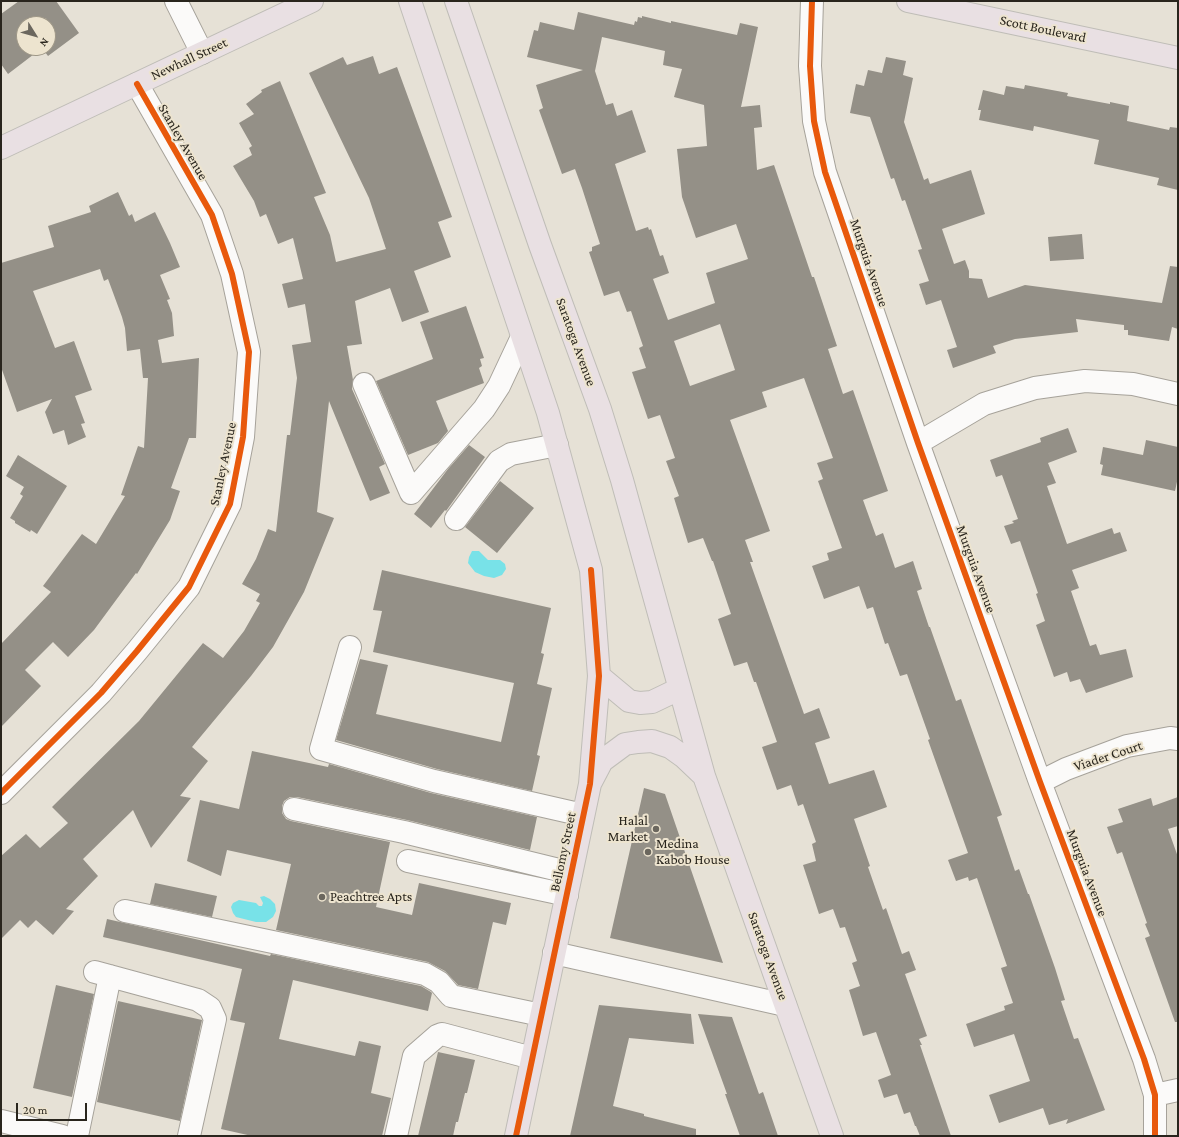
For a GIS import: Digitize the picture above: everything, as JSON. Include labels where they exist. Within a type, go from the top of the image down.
[{"type":"main road","name":"Newhall Street","points":[[1,148],[312,1]]},
{"type":"main road","points":[[410,1],[548,413],[557,445]]},
{"type":"main road","name":"Saratoga Avenue","points":[[456,1],[540,245],[600,409],[622,480],[704,776],[832,1136]]},
{"type":"main road","name":"Scott Boulevard","points":[[908,1],[1178,58]]},
{"type":"main road","name":"Bellomy Street","points":[[516,1136],[590,784],[599,676],[591,570],[557,445]]},
{"type":"main road","points":[[599,676],[628,701],[640,704],[652,702],[679,689]]},
{"type":"main road","name":"Saratoga Avenue","points":[[590,784],[602,761],[625,744],[652,741],[670,747],[684,757],[704,776]]},
{"type":"street","points":[[176,1],[202,53]]},
{"type":"street","name":"Murguia Avenue","points":[[812,1],[810,66],[813,113],[825,172],[918,443],[1040,782],[1144,1059],[1155,1095],[1155,1136]]},
{"type":"street","name":"Stanley Avenue","points":[[1,793],[101,693],[138,652],[189,587],[230,504],[243,437],[249,352],[232,274],[212,215],[136,84]]},
{"type":"street","points":[[364,384],[411,493],[484,409],[499,386],[522,337]]},
{"type":"street","points":[[918,443],[984,404],[1035,388],[1085,381],[1134,384],[1178,394]]},
{"type":"street","points":[[456,519],[499,461],[511,454],[557,445]]},
{"type":"street","points":[[350,646],[321,749],[434,780],[583,815]]},
{"type":"street","name":"Viader Court","points":[[1040,782],[1066,769],[1127,746],[1170,738],[1178,738]]},
{"type":"street","points":[[294,809],[404,832],[571,873]]},
{"type":"street","points":[[408,861],[567,895]]},
{"type":"street","points":[[125,911],[425,974],[439,982],[451,996],[541,1015]]},
{"type":"street","points":[[554,953],[785,1005]]},
{"type":"street","points":[[77,1136],[102,974],[198,1000],[210,1008],[215,1019],[189,1136]]},
{"type":"street","points":[[396,1136],[414,1056],[437,1036],[442,1034],[532,1058]]},
{"type":"street","points":[[1155,1095],[1178,1090]]},
{"type":"street","points":[[1,1121],[62,1136]]},
{"type":"water","points":[[472,551],[479,551],[488,560],[500,560],[505,564],[506,569],[502,575],[494,578],[475,572],[468,563]]},
{"type":"water","points":[[264,896],[275,904],[276,911],[273,917],[266,922],[256,922],[236,917],[233,913],[231,907],[233,903],[239,900],[256,903],[259,906],[262,906],[263,903],[260,897]]},
{"type":"building","points":[[19,1],[56,1],[79,33],[56,50],[56,16],[16,16],[16,56],[32,56],[8,74],[1,64],[1,14]]},
{"type":"building","points":[[578,12],[634,25],[635,21],[637,22],[638,17],[642,18],[642,16],[737,35],[740,23],[758,27],[741,107],[760,105],[762,127],[754,128],[757,170],[774,165],[837,346],[828,349],[843,394],[853,390],[888,491],[863,500],[876,536],[883,533],[895,568],[913,561],[922,589],[917,591],[929,627],[956,701],[961,699],[1002,815],[997,817],[1015,871],[1019,869],[1029,894],[1065,1000],[1061,1001],[1074,1039],[1078,1038],[1105,1110],[1066,1124],[1068,1119],[1049,1125],[1043,1108],[999,1123],[989,1095],[1030,1081],[1014,1034],[974,1047],[966,1024],[1005,1010],[1004,1006],[1013,1003],[1001,968],[1007,966],[977,878],[969,881],[968,877],[956,881],[948,860],[968,853],[928,740],[930,739],[907,674],[900,676],[888,643],[885,644],[873,607],[867,609],[859,586],[824,599],[812,566],[829,560],[827,553],[842,548],[818,481],[823,479],[817,463],[833,458],[804,378],[762,392],[767,407],[730,420],[770,531],[745,540],[753,562],[750,562],[804,714],[819,708],[830,738],[815,743],[829,784],[874,770],[887,807],[854,819],[870,866],[868,867],[883,910],[886,908],[902,954],[909,951],[916,970],[905,974],[927,1036],[919,1039],[922,1045],[920,1045],[951,1136],[920,1136],[910,1112],[904,1114],[897,1094],[884,1098],[878,1080],[891,1075],[876,1032],[863,1036],[849,990],[860,986],[852,963],[857,961],[845,927],[840,928],[833,909],[819,914],[803,865],[816,861],[812,844],[816,842],[803,804],[798,806],[791,785],[777,790],[762,747],[777,742],[756,682],[754,682],[747,662],[734,666],[718,619],[731,614],[713,561],[703,538],[688,543],[674,498],[679,496],[666,461],[675,458],[660,415],[648,419],[632,372],[646,368],[639,348],[643,346],[631,311],[627,312],[619,291],[604,296],[589,252],[592,251],[592,247],[600,244],[582,188],[575,169],[562,174],[539,110],[543,108],[536,85],[583,70],[527,57],[534,30],[538,31],[540,22],[574,30]],"holes":[[[602,37],[665,51],[663,65],[682,69],[674,97],[704,105],[707,146],[677,149],[682,197],[696,238],[736,224],[748,259],[706,273],[715,303],[668,320],[653,279],[669,273],[663,255],[660,256],[651,229],[649,230],[648,227],[636,231],[615,164],[646,152],[632,110],[617,116],[613,103],[606,105],[595,71]],[[720,324],[735,370],[690,386],[674,341]]]},
{"type":"building","points":[[373,56],[379,74],[397,67],[452,217],[438,222],[451,257],[414,271],[429,312],[402,322],[390,288],[355,301],[362,344],[347,346],[353,380],[352,389],[385,464],[379,467],[390,493],[370,501],[329,401],[317,512],[334,518],[304,592],[273,647],[192,747],[208,761],[180,796],[191,798],[151,848],[133,810],[83,859],[98,876],[66,909],[74,911],[53,935],[36,920],[28,928],[20,920],[1,939],[1,856],[26,834],[40,848],[68,823],[52,807],[139,721],[203,643],[223,658],[244,631],[260,603],[256,601],[260,594],[242,584],[256,559],[268,529],[276,532],[287,435],[290,435],[297,378],[292,345],[311,342],[305,304],[288,308],[282,284],[303,279],[293,238],[278,244],[266,214],[260,217],[254,201],[233,166],[252,155],[249,148],[252,146],[239,123],[254,114],[246,104],[262,92],[261,90],[280,81],[326,193],[314,197],[330,235],[336,262],[386,249],[369,198],[309,73],[343,57],[347,65]]},
{"type":"building","points":[[886,57],[906,61],[903,75],[913,78],[904,122],[924,180],[928,178],[930,184],[971,170],[985,214],[942,229],[954,264],[965,260],[969,271],[969,278],[982,279],[988,298],[1025,285],[1162,303],[1170,266],[1178,267],[1178,329],[1172,327],[1169,341],[1128,335],[1128,330],[1124,330],[1124,325],[1076,319],[1078,332],[1015,339],[993,346],[996,353],[953,368],[947,350],[957,347],[941,300],[926,305],[919,284],[929,281],[918,250],[922,249],[905,200],[902,201],[894,178],[891,179],[870,117],[850,113],[856,84],[864,86],[868,70],[882,73]]},
{"type":"building","points":[[1025,85],[1068,93],[1067,96],[1129,106],[1127,121],[1169,130],[1170,127],[1178,128],[1178,190],[1157,185],[1159,178],[1094,164],[1099,140],[1034,126],[1033,131],[979,120],[981,110],[978,110],[983,90],[1004,95],[1006,86],[1024,89]]},
{"type":"building","points":[[118,192],[129,216],[132,214],[135,222],[155,212],[180,267],[160,275],[170,299],[167,300],[172,313],[174,336],[158,340],[162,363],[199,358],[196,438],[189,438],[171,488],[180,491],[170,520],[137,574],[136,573],[94,630],[68,657],[53,642],[25,670],[41,686],[1,727],[1,644],[51,592],[43,586],[82,534],[96,544],[125,496],[121,495],[138,446],[144,448],[148,378],[143,378],[140,349],[127,351],[125,328],[122,317],[108,279],[104,281],[100,269],[33,291],[55,348],[74,341],[92,390],[75,396],[85,423],[81,424],[86,437],[68,445],[64,430],[53,434],[45,412],[52,399],[17,412],[1,367],[1,263],[54,247],[48,226],[91,212],[89,206]]},
{"type":"building","points":[[1082,234],[1084,259],[1050,261],[1048,237]]},
{"type":"building","points":[[466,306],[484,358],[480,359],[482,366],[479,368],[484,383],[436,401],[448,431],[438,443],[408,455],[376,381],[433,359],[420,322]]},
{"type":"building","points":[[1068,428],[1077,452],[1048,463],[1056,483],[1047,486],[1067,544],[1112,528],[1114,534],[1120,532],[1127,551],[1072,570],[1079,588],[1071,591],[1090,646],[1096,644],[1100,655],[1126,649],[1133,677],[1086,693],[1080,679],[1070,682],[1067,672],[1054,677],[1036,625],[1045,621],[1036,594],[1038,593],[1020,541],[1011,544],[1004,526],[1014,523],[1012,521],[1018,519],[1002,475],[996,477],[990,460],[1041,442],[1040,438]]},
{"type":"building","points":[[1146,440],[1178,447],[1178,477],[1175,491],[1101,475],[1103,465],[1100,464],[1103,447],[1143,455]]},
{"type":"building","points":[[469,445],[485,457],[446,511],[445,510],[431,528],[414,514],[448,469]]},
{"type":"building","points":[[18,455],[67,486],[37,534],[31,530],[30,532],[15,523],[15,521],[10,518],[23,496],[20,494],[24,487],[6,476]]},
{"type":"building","points":[[500,481],[534,508],[497,553],[465,527]]},
{"type":"building","points":[[382,570],[551,608],[541,653],[544,654],[537,684],[552,688],[537,755],[540,756],[532,791],[437,769],[336,740],[360,659],[388,665],[376,714],[501,742],[514,683],[373,652],[382,611],[373,610]]},
{"type":"building","points":[[252,751],[328,767],[329,764],[431,793],[537,817],[530,850],[407,820],[297,797],[290,797],[284,801],[282,806],[282,813],[286,819],[291,821],[390,842],[376,907],[412,915],[419,883],[511,903],[506,925],[493,922],[478,989],[458,985],[445,971],[428,962],[276,930],[291,864],[227,850],[221,876],[187,861],[200,800],[239,809]]},
{"type":"building","points":[[644,788],[665,794],[723,963],[610,938]]},
{"type":"building","points":[[1178,797],[1178,826],[1168,829],[1178,857],[1178,1022],[1175,1022],[1145,938],[1150,936],[1145,924],[1147,923],[1122,852],[1117,854],[1107,827],[1123,822],[1118,809],[1151,798],[1153,806]]},
{"type":"building","points":[[155,883],[217,896],[212,917],[150,904]]},
{"type":"building","points":[[107,919],[270,956],[271,954],[421,986],[431,992],[428,1011],[293,980],[279,1039],[355,1056],[359,1041],[381,1046],[371,1093],[391,1098],[382,1136],[252,1136],[221,1129],[245,1023],[230,1020],[242,969],[103,937]]},
{"type":"building","points":[[56,985],[94,994],[72,1097],[33,1088]]},
{"type":"building","points":[[118,1001],[202,1020],[180,1121],[97,1102]]},
{"type":"building","points":[[599,1005],[691,1014],[694,1044],[629,1038],[613,1106],[644,1114],[644,1116],[696,1129],[696,1136],[570,1136]]},
{"type":"building","points":[[698,1014],[732,1017],[759,1094],[763,1092],[778,1136],[740,1136],[725,1094],[727,1094]]},
{"type":"building","points":[[438,1052],[475,1060],[467,1093],[465,1093],[453,1136],[418,1136]]},
{"type":"cycle path","points":[[812,1],[810,66],[814,121],[825,172],[918,443],[1040,782],[1144,1059],[1155,1095],[1155,1136]]},
{"type":"cycle path","points":[[1,793],[101,693],[189,587],[230,504],[243,437],[249,352],[232,274],[212,215],[137,84]]},
{"type":"cycle path","points":[[516,1136],[590,784],[599,676],[591,570]]},
{"type":"place","name":"Halal Market","points":[[656,829]]},
{"type":"place","name":"Medina Kabob House","points":[[648,852]]},
{"type":"place","name":"Peachtree Apts","points":[[322,897]]}]
